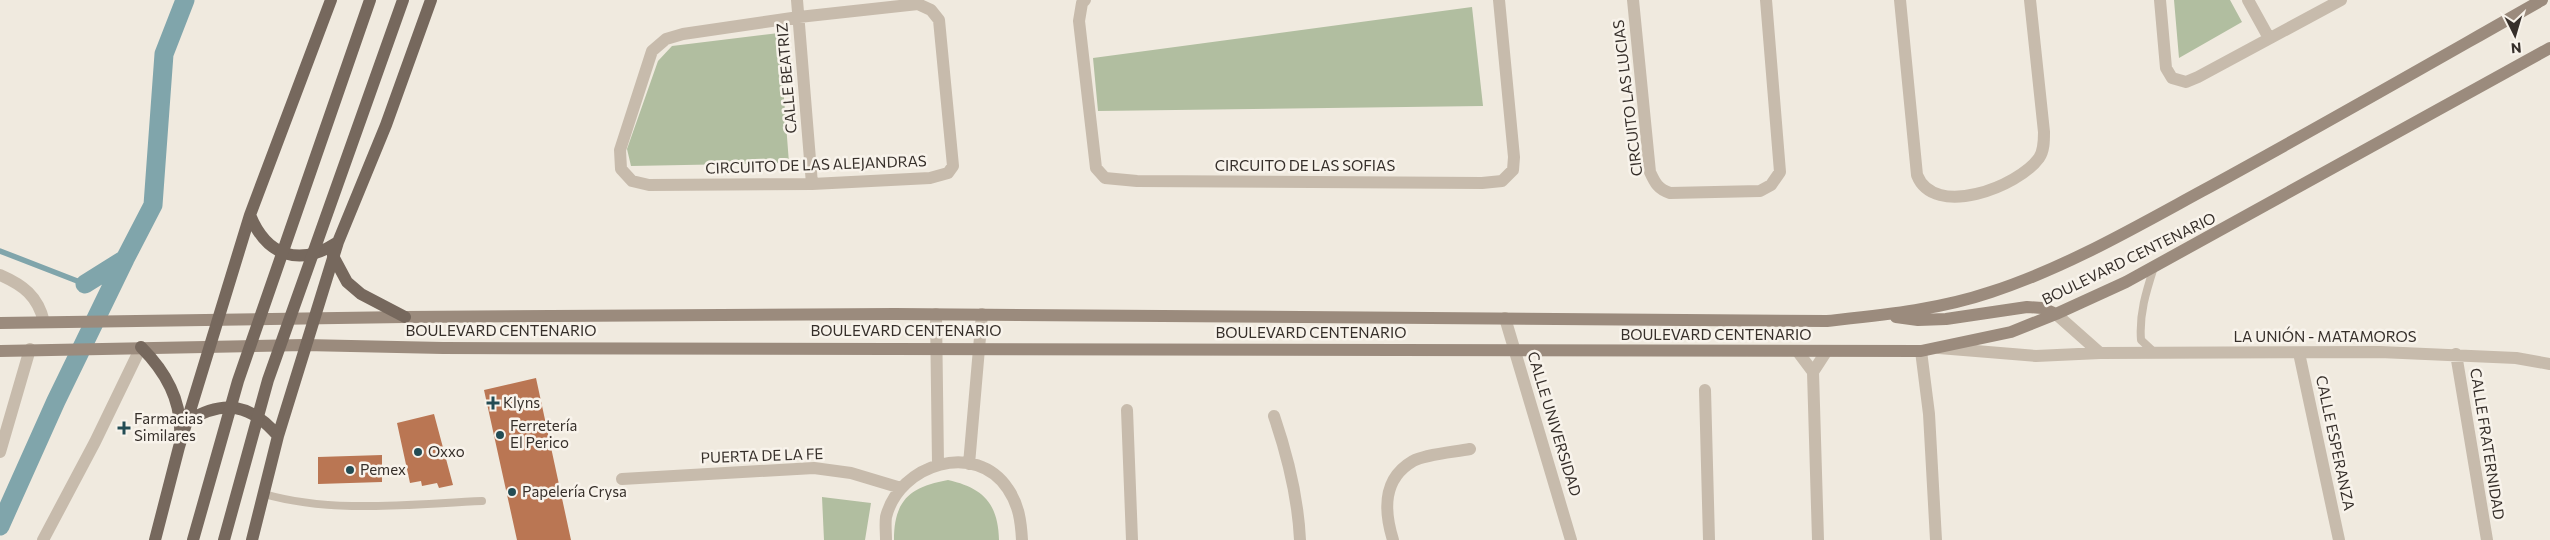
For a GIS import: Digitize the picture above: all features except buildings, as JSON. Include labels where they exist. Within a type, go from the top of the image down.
[{"type":"main road","points":[[155,540],[179,447],[250,215],[331,0]]},
{"type":"main road","points":[[193,540],[238,381],[370,0]]},
{"type":"main road","points":[[224,540],[268,380],[403,0]]},
{"type":"main road","points":[[252,540],[278,436],[333,256],[386,125],[431,0]]},
{"type":"main road","name":"BOULEVARD CENTENARIO","points":[[0,324],[404,317],[936,314],[1827,321],[1886,315],[1958,302],[2045,272],[2245,168],[2542,0]]},
{"type":"main road","name":"BOULEVARD CENTENARIO","points":[[0,351],[54,348],[305,345],[443,348],[936,347],[1921,351],[2011,332],[2056,314],[2154,267],[2550,48]]},
{"type":"main road","points":[[250,215],[257,232],[270,246],[286,254],[304,256],[322,252],[338,242]]},
{"type":"main road","points":[[333,256],[347,282],[361,294],[404,317]]},
{"type":"main road","points":[[1886,315],[1918,320],[1938,319],[2027,306],[2042,308],[2056,314]]},
{"type":"main road","points":[[141,347],[160,368],[173,392],[179,410],[179,447]]},
{"type":"main road","points":[[188,421],[204,411],[225,407],[239,409],[264,420],[278,436]]},
{"type":"street","name":"CALLE BEATRIZ","points":[[797,0],[812,184]]},
{"type":"street","name":"CIRCUITO DE LAS SOFIAS","points":[[1085,0],[1082,3],[1079,21],[1096,168],[1105,178],[1137,181],[1482,183],[1502,181],[1513,170],[1514,157],[1499,0]]},
{"type":"street","name":"CIRCUITO LAS LUCIAS","points":[[1633,0],[1650,172],[1654,183],[1662,190],[1670,193],[1760,191],[1770,185],[1780,172],[1766,0]]},
{"type":"street","points":[[1900,0],[1917,175],[1920,184],[1928,192],[1953,196],[1986,192],[2015,180],[2039,158],[2044,146],[2030,0]]},
{"type":"street","points":[[2160,0],[2166,68],[2172,78],[2186,82],[2341,0]]},
{"type":"street","points":[[2248,0],[2269,38]]},
{"type":"street","name":"CIRCUITO DE LAS ALEJANDRAS","points":[[918,4],[931,10],[939,20],[953,166],[948,173],[941,176],[812,184],[650,185],[632,181],[621,169],[620,150],[652,51],[666,39],[683,34],[799,17],[918,4]]},
{"type":"street","points":[[0,275],[18,283],[36,300],[44,322]]},
{"type":"street","points":[[936,314],[938,464]]},
{"type":"street","points":[[969,464],[982,314]]},
{"type":"street","points":[[2056,314],[2100,353]]},
{"type":"street","name":"CALLE UNIVERSIDAD","points":[[1505,318],[1571,540]]},
{"type":"street","points":[[43,540],[95,442],[141,347]]},
{"type":"street","name":"LA UNIÓN - MATAMOROS","points":[[1939,348],[2036,356],[2100,353],[2456,354],[2516,358],[2550,364]]},
{"type":"street","points":[[0,452],[30,349]]},
{"type":"street","points":[[1921,351],[1929,414],[1936,540]]},
{"type":"street","points":[[1798,352],[1813,372]]},
{"type":"street","points":[[1818,540],[1813,372],[1826,352]]},
{"type":"street","name":"CALLE ESPERANZA","points":[[2300,353],[2339,540]]},
{"type":"street","name":"CALLE FRATERNIDAD","points":[[2456,354],[2486,540]]},
{"type":"street","points":[[1705,390],[1709,540]]},
{"type":"street","points":[[1127,410],[1132,540]]},
{"type":"street","points":[[1274,416],[1287,455],[1295,490],[1300,540]]},
{"type":"street","points":[[1392,540],[1386,519],[1385,503],[1391,487],[1402,470],[1414,460],[1470,449]]},
{"type":"street","points":[[886,540],[886,518],[901,488],[924,469],[938,464],[969,464],[982,468],[996,476],[1008,488],[1019,510],[1022,540]]},
{"type":"street","name":"PUERTA DE LA FE","points":[[622,479],[814,468],[851,473],[901,488]]},
{"type":"lane","points":[[2154,267],[2145,294],[2140,321],[2142,340],[2157,354]]},
{"type":"lane","points":[[264,494],[295,503],[332,506],[482,501]]},
{"type":"green space","points":[[2174,0],[2230,0],[2242,22],[2179,58]]},
{"type":"green space","points":[[1472,7],[1483,106],[1098,111],[1093,58]]},
{"type":"green space","points":[[779,33],[789,163],[631,166],[627,149],[658,61],[672,46]]},
{"type":"green space","points":[[948,480],[971,488],[986,499],[996,516],[999,540],[894,540],[897,515],[901,505],[907,498],[924,487]]},
{"type":"green space","points":[[822,497],[871,503],[865,540],[824,540]]},
{"type":"waterway","points":[[85,284],[125,259],[153,205],[164,54],[185,0]]},
{"type":"waterway","points":[[0,251],[85,284]]},
{"type":"waterway","points":[[0,526],[56,401],[125,259]]},
{"type":"place","name":"Klyns","points":[[493,403]]},
{"type":"place","name":"Farmacias Similares","points":[[124,428]]},
{"type":"place","name":"Ferretería El Perico","points":[[500,435]]},
{"type":"place","name":"Oxxo","points":[[418,452]]},
{"type":"place","name":"Pemex","points":[[350,470]]},
{"type":"place","name":"Papelería Crysa","points":[[512,492]]}]
